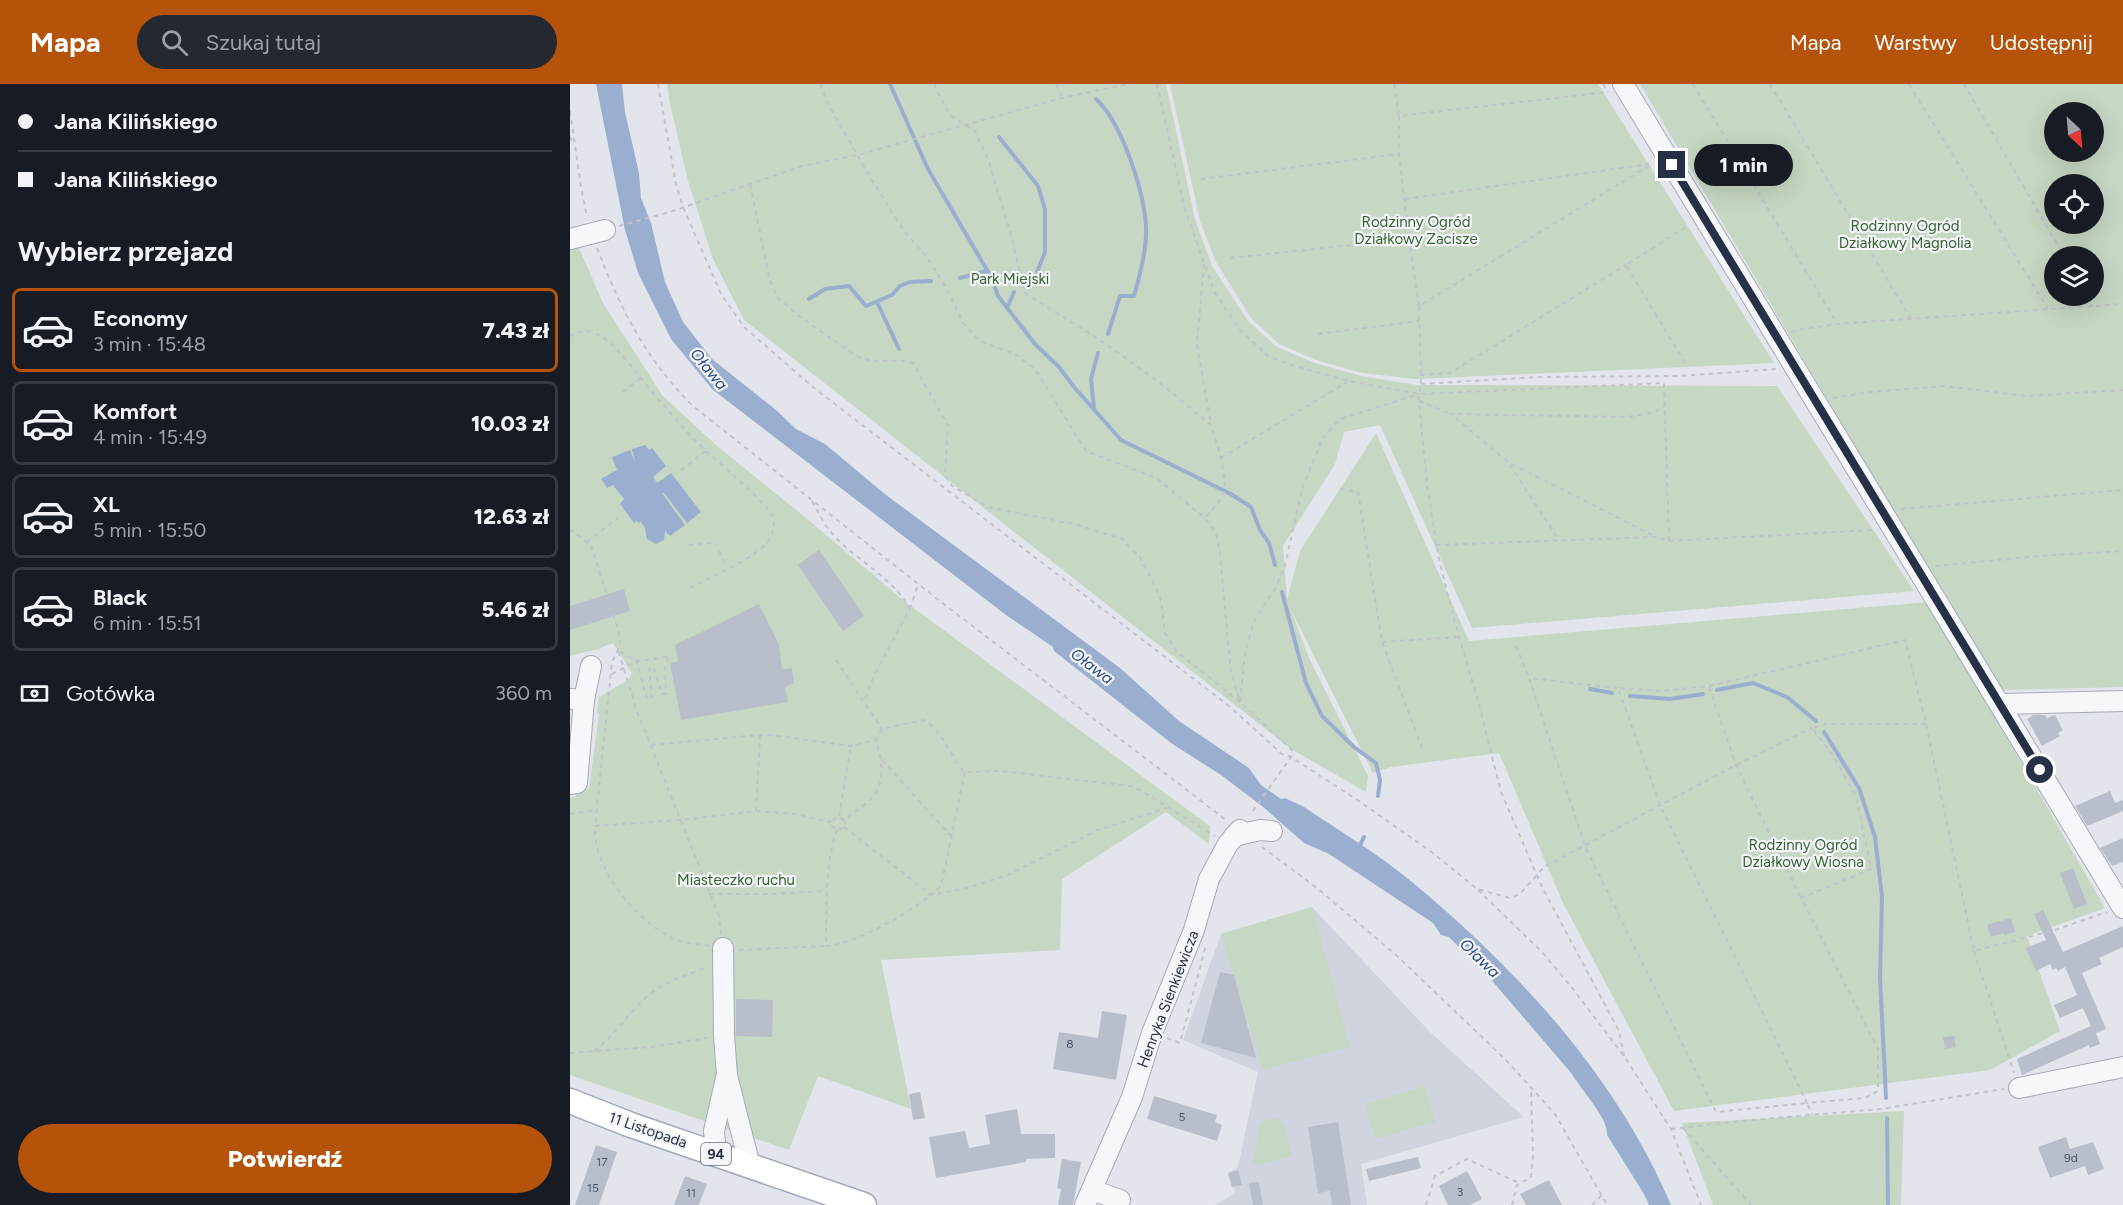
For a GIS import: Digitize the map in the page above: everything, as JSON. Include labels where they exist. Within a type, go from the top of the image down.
[{"type":"main road","name":"11 Listopada","points":[[570,1101],[631,1125],[864,1205]]},
{"type":"street","points":[[1623,84],[2120,897]]},
{"type":"street","points":[[570,239],[598,231]]},
{"type":"street","points":[[570,784],[577,783],[577,700],[591,666]]},
{"type":"street","points":[[2000,704],[2123,701]]},
{"type":"street","points":[[1237,836],[1260,830],[1272,831]]},
{"type":"street","name":"Henryka Sienkiewicza","points":[[1088,1197],[1132,1097],[1152,1033],[1194,930],[1209,879],[1237,836]]},
{"type":"street","points":[[723,955],[727,1076],[750,1166]]},
{"type":"street","points":[[2019,1088],[2123,1067]]},
{"type":"street","points":[[716,1154],[714,1131],[727,1076]]},
{"type":"street","points":[[1088,1197],[1120,1200]]},
{"type":"path","points":[[658,84],[672,166],[682,207],[721,294],[744,327],[814,388],[1229,706],[1282,754],[1291,757],[1356,799],[1433,853],[1477,890],[1542,952],[1624,1056],[1671,1129],[1701,1205]]},
{"type":"path","points":[[820,84],[829,106],[857,154],[904,231],[926,256],[946,287],[963,323],[980,341],[1015,354],[1035,369],[1086,451],[1156,478],[1205,518],[1216,533],[1231,672],[1240,702]]},
{"type":"path","points":[[935,84],[951,116],[975,131],[989,162],[1025,293],[1100,340],[1156,380],[1211,425]]},
{"type":"path","points":[[1056,84],[1062,98]]},
{"type":"path","points":[[598,231],[670,212],[802,166],[896,144],[1062,98],[1127,84]]},
{"type":"path","points":[[1156,84],[1185,210],[1215,293],[1240,330],[1268,356],[1349,381],[1419,394],[1664,383],[1669,541]]},
{"type":"path","points":[[1394,84],[1399,116],[1399,154],[1419,306],[1421,384],[1419,400],[1427,484],[1436,545],[1501,792],[1537,875],[1619,1031],[1624,1056]]},
{"type":"path","points":[[1399,116],[1608,92],[1603,84]]},
{"type":"path","points":[[1693,84],[1838,324]]},
{"type":"path","points":[[1770,84],[1911,319]]},
{"type":"path","points":[[1909,84],[2048,309]]},
{"type":"path","points":[[1964,84],[2058,246]]},
{"type":"path","points":[[570,111],[582,195],[598,231],[614,289],[638,337],[670,383],[702,414],[1237,836],[1317,888],[1396,955],[1452,1006],[1531,1086],[1555,1114],[1608,1205]]},
{"type":"path","points":[[570,137],[574,146]]},
{"type":"path","points":[[1201,179],[1399,154]]},
{"type":"path","points":[[1405,200],[1652,164],[1419,306]]},
{"type":"path","points":[[750,184],[769,276],[776,296],[796,314],[856,356],[872,361],[913,363],[948,426],[945,476],[952,486],[988,507],[1078,525],[1122,539],[1138,556],[1151,578],[1161,600],[1165,633],[1177,652],[1240,702],[1292,750],[1291,757],[1237,836]]},
{"type":"path","points":[[1420,375],[1450,373],[1689,225]]},
{"type":"path","points":[[1230,258],[1409,239]]},
{"type":"path","points":[[1204,263],[1197,344],[1211,425],[1225,481],[1223,497],[1205,518]]},
{"type":"path","points":[[1626,265],[1685,363]]},
{"type":"path","points":[[2104,305],[2123,304]]},
{"type":"path","points":[[1790,334],[1796,330],[1838,324],[2092,306]]},
{"type":"path","points":[[1318,334],[1419,321]]},
{"type":"path","points":[[570,336],[586,330],[600,335],[617,350],[706,451],[766,506],[773,517],[774,527],[771,537],[763,549],[688,588]]},
{"type":"path","points":[[1421,384],[1539,377],[1680,376],[1783,369],[1793,363]]},
{"type":"path","points":[[623,392],[640,378]]},
{"type":"path","points":[[1221,458],[1349,381]]},
{"type":"path","points":[[1816,401],[1871,392],[1944,386],[2026,396],[2123,390]]},
{"type":"path","points":[[1240,702],[1245,653],[1254,621],[1272,593],[1285,566],[1302,489],[1322,439],[1340,419],[1419,394]]},
{"type":"path","points":[[1419,400],[1451,414],[1508,462],[1655,537],[1669,541],[1894,528]]},
{"type":"path","points":[[1451,414],[1628,417],[1655,412],[1665,405]]},
{"type":"path","points":[[681,470],[706,451]]},
{"type":"path","points":[[1508,462],[1559,540]]},
{"type":"path","points":[[1340,489],[1358,492],[1382,642],[1424,753]]},
{"type":"path","points":[[1883,510],[2123,490]]},
{"type":"path","points":[[811,499],[822,521],[836,538],[901,593],[910,609]]},
{"type":"path","points":[[587,543],[618,518]]},
{"type":"path","points":[[570,529],[591,546],[621,639],[612,662],[596,810],[596,844],[602,865],[621,895],[657,928],[673,939],[723,955]]},
{"type":"path","points":[[1436,545],[1655,537]]},
{"type":"path","points":[[689,545],[717,544]]},
{"type":"path","points":[[719,551],[728,568]]},
{"type":"path","points":[[1918,568],[2051,555],[2123,551]]},
{"type":"path","points":[[864,702],[874,675],[910,609],[918,584]]},
{"type":"path","points":[[1382,642],[1459,637]]},
{"type":"path","points":[[1529,678],[1661,691],[1709,686],[1905,640],[1926,724],[1974,951],[2019,1088],[1881,1108],[1671,1129]]},
{"type":"path","points":[[1516,646],[1529,678],[1585,846],[1716,1112],[1865,1098],[1878,1091],[1878,1049],[1736,765],[1709,686]]},
{"type":"path","points":[[611,675],[637,661],[668,656],[665,667],[666,694],[662,693],[654,668],[651,667],[652,696],[649,700],[646,697],[637,661],[618,650]]},
{"type":"path","points":[[618,650],[637,711],[719,916],[723,955]]},
{"type":"path","points":[[836,660],[882,729]]},
{"type":"path","points":[[1618,688],[1660,805],[1812,1115]]},
{"type":"path","points":[[844,820],[874,796],[879,786],[882,760],[876,740],[882,729],[917,721],[928,722],[935,728],[960,768],[965,772],[1001,771],[1131,786],[1168,807],[1237,836]]},
{"type":"path","points":[[1477,890],[1510,898],[1520,894],[1544,867],[1736,765],[1812,728],[1826,724],[1926,724]]},
{"type":"path","points":[[1801,898],[1871,869],[1856,796],[1834,757],[1812,728]]},
{"type":"path","points":[[651,745],[760,735],[851,746],[876,740]]},
{"type":"path","points":[[756,811],[760,735]]},
{"type":"path","points":[[832,822],[839,816],[851,746]]},
{"type":"path","points":[[882,760],[950,835]]},
{"type":"path","points":[[594,1051],[610,1039],[644,999],[723,955],[739,950],[839,945],[905,912],[931,895],[942,882],[965,772]]},
{"type":"path","points":[[844,827],[931,895],[967,888],[1008,875],[1098,830],[1168,807]]},
{"type":"path","points":[[570,814],[596,810]]},
{"type":"path","points":[[595,826],[680,820],[756,811],[795,814],[832,822]]},
{"type":"path","points":[[839,816],[844,820]]},
{"type":"path","points":[[844,820],[844,827]]},
{"type":"path","points":[[832,822],[832,826],[837,830]]},
{"type":"path","points":[[826,946],[827,891],[832,844],[837,830],[844,827]]},
{"type":"path","points":[[709,894],[827,891]]},
{"type":"path","points":[[1974,951],[2055,930],[2120,897]]},
{"type":"path","points":[[570,1053],[651,1047],[724,1035]]},
{"type":"path","points":[[1512,1205],[1517,1185],[1531,1177],[1533,1156],[1531,1086]]},
{"type":"path","points":[[1683,1128],[1750,1205]]},
{"type":"path","points":[[1426,1205],[1435,1176],[1467,1159],[1520,1183]]},
{"type":"path","points":[[1592,1205],[1602,1195]]},
{"type":"shaded area","points":[[1312,907],[1431,1033],[1524,1117],[1361,1164],[1367,1205],[1214,1205],[1234,1194],[1235,1189],[1232,1187],[1228,1173],[1238,1167],[1258,1072],[1183,1040],[1221,934]]},
{"type":"green space","points":[[667,84],[1166,84],[1195,219],[1212,266],[1248,321],[1277,347],[1315,363],[1361,376],[1417,385],[1777,386],[1914,591],[1472,628],[1380,425],[1344,432],[1335,464],[1283,546],[1287,599],[1300,551],[1376,433],[1469,641],[1929,602],[2105,908],[2027,936],[2060,1031],[1990,1070],[1674,1111],[1563,903],[1499,753],[1391,767],[1373,773],[1291,610],[1309,658],[1368,776],[1366,792],[1291,749],[744,320],[713,259],[688,181]]},
{"type":"green space","name":"Rodzinny Ogród Działkowy Zacisze","points":[[1170,84],[1598,84],[1774,363],[1416,379],[1362,373],[1316,360],[1279,344],[1251,318],[1216,262],[1200,221]]},
{"type":"green space","name":"Rodzinny Ogród Działkowy Magnolia","points":[[1640,84],[2123,84],[2123,687],[2000,690]]},
{"type":"green space","name":"Miasteczko ruchu","points":[[579,248],[603,303],[662,395],[716,445],[904,601],[1210,826],[1209,844],[1166,812],[1062,879],[1060,950],[881,960],[911,1109],[818,1076],[789,1150],[570,1075],[570,798],[576,797],[575,788],[589,789],[599,714],[597,713],[599,697],[629,679],[632,673],[613,643],[570,656],[570,250]]},
{"type":"green space","points":[[1312,907],[1350,1047],[1263,1070],[1221,934]]},
{"type":"green space","points":[[1424,1086],[1435,1122],[1375,1139],[1365,1104]]},
{"type":"green space","points":[[1904,1111],[1901,1205],[1713,1205],[1682,1123]]},
{"type":"green space","points":[[1276,1118],[1283,1123],[1292,1156],[1259,1165],[1253,1162],[1261,1122]]},
{"type":"water","name":"Oława","points":[[596,84],[622,84],[625,112],[639,173],[641,198],[651,223],[665,282],[683,322],[712,359],[796,429],[825,444],[886,495],[1120,668],[1179,721],[1249,768],[1261,785],[1281,799],[1285,798],[1304,807],[1372,852],[1452,916],[1526,989],[1561,1028],[1593,1070],[1622,1113],[1648,1158],[1671,1205],[1649,1205],[1607,1135],[1604,1121],[1572,1074],[1488,976],[1449,937],[1441,935],[1433,923],[1329,854],[1304,843],[1262,806],[1221,775],[1171,743],[1054,651],[1053,647],[1006,615],[712,389],[671,339],[638,273],[625,230]]},
{"type":"water","points":[[645,445],[649,450],[652,448],[666,466],[653,477],[657,483],[671,473],[701,512],[687,523],[662,493],[685,525],[670,536],[665,531],[664,540],[656,544],[647,539],[641,522],[634,523],[620,504],[624,499],[613,485],[607,488],[601,479],[617,470],[612,457],[630,450],[635,462],[632,449]]},
{"type":"building","points":[[819,550],[864,616],[843,631],[798,565]]},
{"type":"building","points":[[624,589],[630,611],[570,630],[570,606]]},
{"type":"building","points":[[759,604],[779,645],[782,669],[792,668],[794,683],[785,687],[788,702],[681,720],[670,663],[678,662],[675,645]]},
{"type":"building","points":[[2033,715],[2045,715],[2047,718],[2055,715],[2063,730],[2058,733],[2060,736],[2042,746],[2027,719]]},
{"type":"building","points":[[2110,791],[2115,803],[2123,800],[2123,811],[2087,826],[2075,806]]},
{"type":"building","points":[[2123,838],[2123,862],[2112,866],[2100,848]]},
{"type":"building","points":[[2073,868],[2087,904],[2074,909],[2060,873]]},
{"type":"building","points":[[2043,910],[2063,952],[2123,926],[2123,947],[2099,958],[2102,964],[2082,973],[2106,1029],[2096,1033],[2100,1044],[2090,1048],[2089,1045],[2022,1075],[2017,1059],[2091,1026],[2083,1008],[2060,1018],[2054,1005],[2077,995],[2065,967],[2058,971],[2056,968],[2053,970],[2050,964],[2036,971],[2026,948],[2046,940],[2034,914]]},
{"type":"building","points":[[2011,918],[2015,932],[1991,937],[1987,925]]},
{"type":"building","points":[[1220,972],[1234,975],[1256,1058],[1201,1043]]},
{"type":"building","points":[[736,999],[773,1000],[772,1037],[736,1036]]},
{"type":"building","points":[[1102,1011],[1127,1015],[1116,1080],[1053,1069],[1059,1032],[1098,1038]]},
{"type":"building","points":[[1954,1036],[1956,1047],[1945,1049],[1943,1037]]},
{"type":"building","points":[[920,1092],[925,1118],[913,1120],[909,1094]]},
{"type":"building","points":[[1154,1096],[1217,1115],[1215,1122],[1222,1125],[1217,1141],[1147,1119]]},
{"type":"building","points":[[1017,1109],[1021,1134],[1055,1134],[1055,1158],[1026,1159],[1026,1162],[936,1178],[929,1137],[965,1131],[969,1148],[990,1144],[985,1115]]},
{"type":"building","points":[[1338,1122],[1351,1205],[1332,1205],[1330,1191],[1318,1193],[1308,1127]]},
{"type":"building","points":[[2066,1137],[2070,1149],[2093,1142],[2104,1169],[2088,1175],[2085,1166],[2050,1178],[2038,1147]]},
{"type":"building","points":[[596,1145],[617,1152],[599,1205],[575,1205]]},
{"type":"building","points":[[1418,1157],[1421,1168],[1369,1181],[1366,1169]]},
{"type":"building","points":[[1062,1159],[1081,1162],[1073,1205],[1058,1205],[1061,1189],[1057,1188]]},
{"type":"building","points":[[1238,1170],[1242,1185],[1232,1187],[1228,1173]]},
{"type":"building","points":[[1467,1171],[1482,1199],[1470,1205],[1448,1205],[1439,1186]]},
{"type":"building","points":[[685,1176],[707,1184],[699,1205],[674,1205]]},
{"type":"building","points":[[1549,1180],[1562,1205],[1526,1205],[1520,1194]]},
{"type":"building","points":[[1259,1182],[1263,1205],[1253,1205],[1249,1183]]},
{"type":"waterway","points":[[890,84],[928,169],[991,277],[998,296],[1035,344],[1059,367],[1121,440],[1231,494],[1251,507],[1260,530],[1269,543],[1275,565]]},
{"type":"waterway","points":[[1096,99],[1106,110],[1130,158],[1141,195],[1146,227],[1144,253],[1134,296],[1120,296],[1108,334]]},
{"type":"waterway","points":[[999,137],[1038,186],[1045,209],[1045,252],[1034,280]]},
{"type":"waterway","points":[[960,278],[986,271]]},
{"type":"waterway","points":[[809,299],[825,289],[849,286],[866,306],[892,295],[900,286],[910,282],[931,281]]},
{"type":"waterway","points":[[1007,308],[1014,292]]},
{"type":"waterway","points":[[877,302],[899,349]]},
{"type":"waterway","points":[[1094,408],[1091,379],[1098,353]]},
{"type":"waterway","points":[[1282,592],[1306,683],[1322,716],[1354,747],[1376,763],[1380,780],[1378,796]]},
{"type":"waterway","points":[[1717,690],[1753,683],[1787,697],[1816,721]]},
{"type":"waterway","points":[[1590,689],[1612,693]]},
{"type":"waterway","points":[[1630,696],[1670,699],[1703,694]]},
{"type":"waterway","points":[[1824,732],[1859,788],[1875,837],[1882,897],[1880,977],[1886,1098]]},
{"type":"waterway","points":[[1359,847],[1364,837]]},
{"type":"waterway","points":[[1887,1118],[1888,1205]]},
{"type":"route","points":[[1672,165],[2040,770]]},
{"type":"park label","name":"Park Miejski","points":[[1010,279]]},
{"type":"park label","name":"Rodzinny Ogród Działkowy Wiosna","points":[[1803,854]]}]
